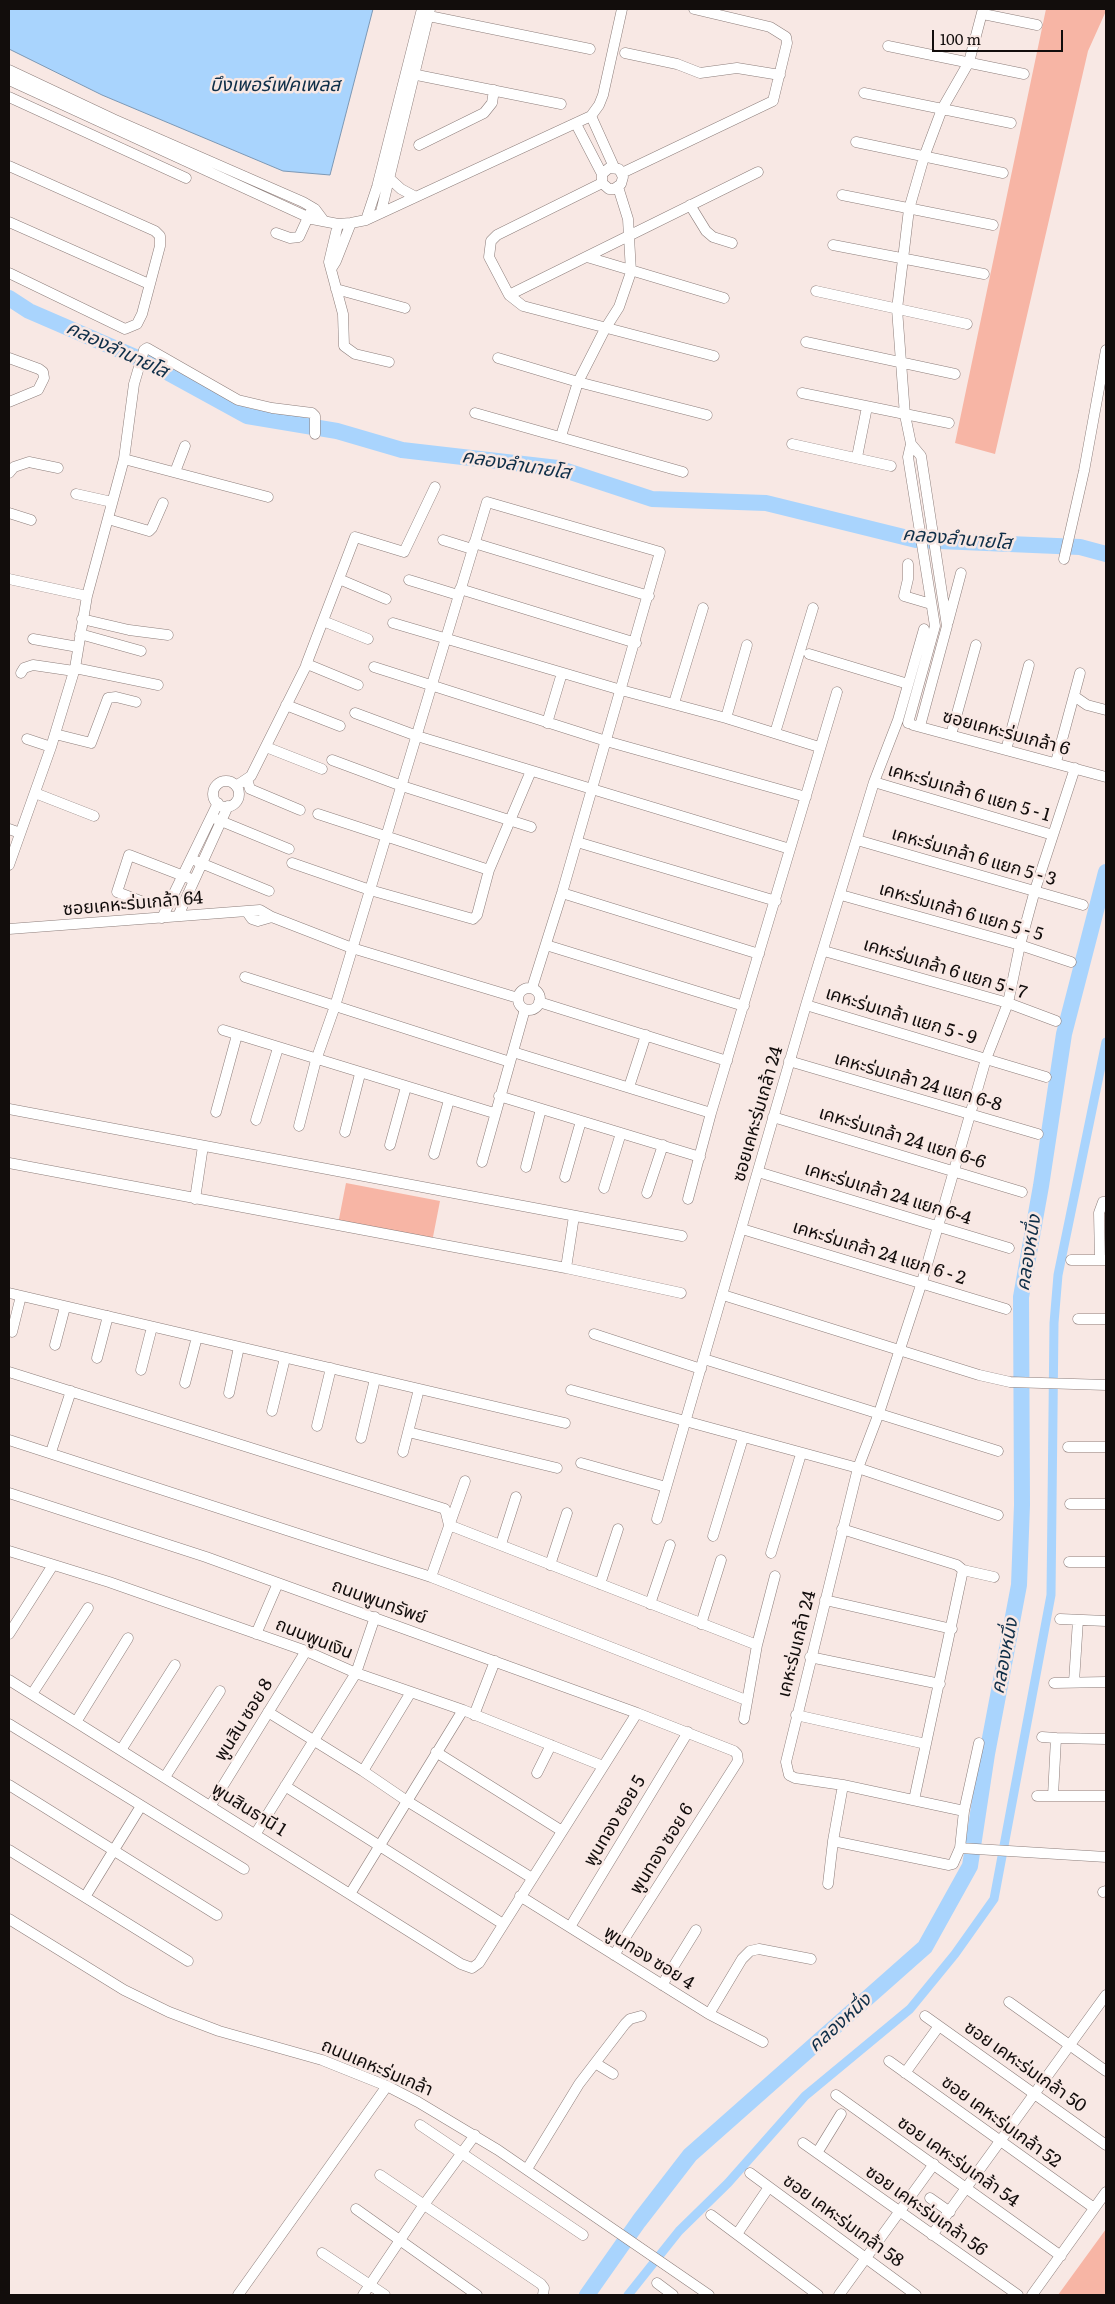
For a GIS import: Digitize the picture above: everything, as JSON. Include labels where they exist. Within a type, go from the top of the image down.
[{"type":"street","points":[[9,80],[309,218],[338,224],[351,223],[366,220],[414,196],[591,116],[600,105],[603,95],[622,9]]},
{"type":"street","points":[[694,9],[780,31],[786,37],[787,43],[773,101],[618,170],[605,170],[602,178],[497,236],[491,241],[489,257],[509,295],[523,306],[714,356]]},
{"type":"street","points":[[903,722],[935,626],[908,457],[911,444],[905,415],[896,308],[909,209],[924,157],[942,109],[968,62],[983,11],[1037,25]]},
{"type":"street","points":[[381,212],[410,73],[425,12],[590,49]]},
{"type":"street","points":[[888,46],[1024,74]]},
{"type":"street","points":[[625,53],[677,64],[700,73],[737,68],[780,75]]},
{"type":"street","points":[[9,70],[312,207],[324,221]]},
{"type":"street","points":[[410,73],[561,104]]},
{"type":"street","points":[[366,220],[410,73]]},
{"type":"street","points":[[419,145],[484,113],[492,103],[494,90]]},
{"type":"street","points":[[864,93],[1011,123]]},
{"type":"street","points":[[9,97],[186,178]]},
{"type":"street","points":[[576,124],[609,189],[618,187],[623,181],[591,116]]},
{"type":"street","points":[[856,142],[1003,173]]},
{"type":"street","points":[[200,168],[205,158]]},
{"type":"street","points":[[9,166],[155,231],[160,236],[160,246],[137,324],[125,329],[9,273]]},
{"type":"street","points":[[509,295],[758,172]]},
{"type":"street","points":[[389,178],[401,189],[414,196]]},
{"type":"street","points":[[561,436],[578,382],[605,329],[619,307],[631,272],[630,236],[625,205],[618,187]]},
{"type":"street","points":[[842,195],[993,225]]},
{"type":"street","points":[[690,205],[706,231],[713,236],[732,243]]},
{"type":"street","points":[[276,233],[290,238],[299,237],[309,218],[312,207]]},
{"type":"street","points":[[9,222],[149,284]]},
{"type":"street","points":[[331,269],[339,256],[351,223]]},
{"type":"street","points":[[338,224],[330,256],[331,269],[342,314],[344,346],[355,354],[389,362]]},
{"type":"street","points":[[833,245],[984,274]]},
{"type":"street","points":[[587,258],[724,298]]},
{"type":"street","points":[[336,289],[405,308]]},
{"type":"street","points":[[816,292],[967,324]]},
{"type":"street","points":[[806,342],[955,374]]},
{"type":"street","points":[[9,865],[51,747],[74,669],[87,596],[124,459],[136,372],[144,350],[147,348],[238,400],[272,408],[311,412],[315,416],[315,433]]},
{"type":"street","points":[[1064,559],[1068,534],[1084,472],[1106,350]]},
{"type":"street","points":[[9,358],[39,369],[43,372],[44,378],[38,390],[9,402]]},
{"type":"street","points":[[498,358],[578,382],[707,415]]},
{"type":"street","points":[[802,393],[949,423]]},
{"type":"street","points":[[857,457],[867,407]]},
{"type":"street","points":[[475,413],[684,472]]},
{"type":"street","points":[[792,444],[891,466]]},
{"type":"street","points":[[911,444],[921,456],[947,626]]},
{"type":"street","points":[[174,472],[185,446]]},
{"type":"street","points":[[124,459],[268,497]]},
{"type":"street","points":[[9,473],[14,467],[29,462],[58,468]]},
{"type":"street","points":[[236,786],[251,776],[306,665],[355,537],[404,552],[435,487]]},
{"type":"street","points":[[76,494],[112,502]]},
{"type":"street","points":[[299,1126],[316,1060],[335,1006],[445,638],[486,503],[488,502],[659,551],[636,643],[532,988]]},
{"type":"street","points":[[108,519],[149,531],[162,503]]},
{"type":"street","points":[[9,513],[31,520]]},
{"type":"street","points":[[443,540],[473,546],[649,596]]},
{"type":"street","points":[[908,564],[908,579],[904,596],[932,610],[945,612]]},
{"type":"street","points":[[920,726],[961,573]]},
{"type":"street","points":[[9,579],[87,596]]},
{"type":"street","points":[[339,579],[386,599]]},
{"type":"street","points":[[409,580],[459,592],[636,643]]},
{"type":"street","points":[[674,703],[703,608]]},
{"type":"street","points":[[776,733],[813,608]]},
{"type":"street","points":[[82,619],[129,630],[168,635]]},
{"type":"street","points":[[323,621],[368,639]]},
{"type":"street","points":[[393,623],[621,690],[726,718],[819,747]]},
{"type":"street","points":[[903,722],[908,684],[924,629]]},
{"type":"street","points":[[80,634],[141,651]]},
{"type":"street","points":[[33,639],[78,647]]},
{"type":"street","points":[[726,718],[748,645]]},
{"type":"street","points":[[951,735],[976,645]]},
{"type":"street","points":[[809,654],[908,684]]},
{"type":"street","points":[[21,673],[24,668],[33,665],[74,669],[158,685]]},
{"type":"street","points":[[306,665],[358,685]]},
{"type":"street","points":[[1006,750],[1029,665]]},
{"type":"street","points":[[374,667],[606,741],[806,797]]},
{"type":"street","points":[[547,723],[562,673]]},
{"type":"street","points":[[1056,762],[1080,673]]},
{"type":"street","points":[[688,1199],[711,1113],[837,692]]},
{"type":"street","points":[[1074,696],[1087,705],[1106,710]]},
{"type":"street","points":[[55,734],[90,743],[108,698],[116,697],[136,702]]},
{"type":"street","points":[[286,705],[340,726]]},
{"type":"street","points":[[355,713],[417,736],[531,772],[790,849]]},
{"type":"street","name":"ซอยเคหะร่มเกล้า 6","points":[[903,722],[1106,777]]},
{"type":"street","name":"ซอยเคหะร่มเกล้า 24","points":[[657,1519],[789,1061],[874,782],[903,722]]},
{"type":"street","points":[[28,739],[51,747]]},
{"type":"street","points":[[266,747],[322,770]]},
{"type":"street","points":[[332,760],[402,786],[531,827]]},
{"type":"street","name":"เคหะร่มเกล้า 24","points":[[964,1811],[795,1778],[790,1775],[786,1762],[810,1657],[858,1468],[879,1413],[922,1282],[972,1115],[986,1059],[1008,1003],[1020,945],[1035,890],[1075,768]]},
{"type":"street","points":[[292,863],[370,890],[473,919],[477,915],[489,870],[531,772]]},
{"type":"street","points":[[247,779],[250,789],[300,810]]},
{"type":"street","points":[[162,918],[218,803],[214,791],[218,784],[227,781],[236,786],[239,792],[238,799],[228,806],[178,916]]},
{"type":"street","name":"เคหะร่มเกล้า 6 แยก 5 - 1","points":[[874,782],[1054,835]]},
{"type":"street","points":[[34,793],[94,816]]},
{"type":"street","points":[[218,803],[228,806]]},
{"type":"street","points":[[318,814],[386,838],[489,870]]},
{"type":"street","points":[[210,817],[289,849]]},
{"type":"street","points":[[9,829],[20,833]]},
{"type":"street","name":"เคหะร่มเกล้า 6 แยก 5 - 3","points":[[857,840],[1083,905]]},
{"type":"street","points":[[577,842],[776,901]]},
{"type":"street","points":[[143,902],[117,892],[129,855],[194,880]]},
{"type":"street","points":[[191,858],[269,891]]},
{"type":"street","points":[[562,893],[759,954]]},
{"type":"street","name":"เคหะร่มเกล้า 6 แยก 5 - 5","points":[[841,895],[1020,945],[1071,962]]},
{"type":"street","name":"ซอยเคหะร่มเกล้า 64","points":[[9,930],[260,910],[272,918]]},
{"type":"street","points":[[247,912],[252,919],[258,921],[272,918],[352,948],[518,998]]},
{"type":"street","points":[[546,945],[744,1006]]},
{"type":"street","name":"เคหะร่มเกล้า 6 แยก 5 - 7","points":[[824,951],[1008,1003],[1056,1021]]},
{"type":"street","points":[[245,977],[335,1006],[629,1087],[711,1113]]},
{"type":"street","points":[[518,998],[523,990],[532,988]]},
{"type":"street","points":[[532,988],[539,994],[540,1002]]},
{"type":"street","points":[[518,998],[524,1009]]},
{"type":"street","points":[[524,1009],[533,1009],[540,1002]]},
{"type":"street","points":[[540,1002],[727,1061]]},
{"type":"street","name":"เคหะร่มเกล้า แยก 5 - 9","points":[[806,1005],[1046,1077]]},
{"type":"street","points":[[482,1162],[524,1009]]},
{"type":"street","points":[[223,1030],[360,1074],[494,1113]]},
{"type":"street","points":[[216,1112],[238,1035]]},
{"type":"street","points":[[629,1087],[646,1036]]},
{"type":"street","points":[[256,1120],[278,1048]]},
{"type":"street","name":"เคหะร่มเกล้า 24 แยก 6-8","points":[[789,1061],[1038,1134]]},
{"type":"street","points":[[345,1132],[360,1074]]},
{"type":"street","points":[[390,1145],[406,1087]]},
{"type":"street","points":[[499,1096],[700,1157]]},
{"type":"street","points":[[434,1154],[449,1100]]},
{"type":"street","points":[[9,1109],[682,1236]]},
{"type":"street","points":[[526,1167],[541,1109]]},
{"type":"street","name":"เคหะร่มเกล้า 24 แยก 6-6","points":[[773,1116],[1022,1192]]},
{"type":"street","points":[[565,1177],[581,1121]]},
{"type":"street","points":[[604,1188],[621,1133]]},
{"type":"street","points":[[647,1193],[663,1145]]},
{"type":"street","points":[[195,1199],[203,1146]]},
{"type":"street","points":[[9,1163],[566,1268],[681,1293]]},
{"type":"street","name":"เคหะร่มเกล้า 24 แยก 6-4","points":[[758,1172],[1009,1248]]},
{"type":"street","points":[[1071,1260],[1103,1260],[1099,1214],[1103,1202],[1106,1202]]},
{"type":"street","points":[[566,1268],[574,1216]]},
{"type":"street","name":"เคหะร่มเกล้า 24 แยก 6 - 2","points":[[742,1229],[1006,1309]]},
{"type":"street","points":[[9,1293],[565,1423]]},
{"type":"street","points":[[723,1295],[979,1376],[1010,1382],[1106,1384]]},
{"type":"street","points":[[12,1332],[21,1296]]},
{"type":"street","points":[[55,1345],[65,1307]]},
{"type":"street","points":[[98,1358],[108,1316]]},
{"type":"street","points":[[1078,1319],[1106,1320]]},
{"type":"street","points":[[142,1370],[152,1327]]},
{"type":"street","points":[[594,1334],[879,1413],[998,1451]]},
{"type":"street","points":[[185,1383],[197,1337]]},
{"type":"street","points":[[228,1393],[239,1347]]},
{"type":"street","points":[[272,1411],[285,1358]]},
{"type":"street","points":[[317,1426],[331,1368]]},
{"type":"street","points":[[9,1372],[445,1509],[449,1525]]},
{"type":"street","points":[[361,1438],[375,1379]]},
{"type":"street","points":[[403,1452],[419,1389]]},
{"type":"street","points":[[571,1390],[858,1468],[998,1515]]},
{"type":"street","points":[[51,1452],[71,1391]]},
{"type":"street","points":[[408,1432],[558,1468]]},
{"type":"street","points":[[713,1536],[743,1438]]},
{"type":"street","points":[[9,1440],[51,1452],[432,1577],[746,1700]]},
{"type":"street","points":[[1068,1447],[1106,1447]]},
{"type":"street","points":[[771,1553],[801,1454]]},
{"type":"street","points":[[581,1463],[666,1487]]},
{"type":"street","points":[[432,1577],[464,1481]]},
{"type":"street","name":"ถนนพูนทรัพย์","points":[[9,1493],[278,1583],[495,1661],[688,1732],[736,1756]]},
{"type":"street","points":[[501,1544],[516,1497]]},
{"type":"street","points":[[1070,1504],[1106,1504]]},
{"type":"street","points":[[550,1564],[567,1513]]},
{"type":"street","points":[[449,1525],[757,1645]]},
{"type":"street","points":[[600,1584],[618,1529]]},
{"type":"street","points":[[842,1529],[957,1565],[963,1570],[994,1577]]},
{"type":"street","points":[[650,1604],[670,1545]]},
{"type":"street","name":"ถนนพูนเงิน","points":[[9,1551],[306,1651],[356,1673],[474,1714],[603,1766]]},
{"type":"street","points":[[700,1624],[722,1560]]},
{"type":"street","points":[[1069,1562],[1106,1562]]},
{"type":"street","points":[[9,1634],[53,1565]]},
{"type":"street","points":[[914,1800],[952,1629],[963,1570]]},
{"type":"street","points":[[744,1719],[757,1645],[775,1576]]},
{"type":"street","points":[[256,1634],[278,1583]]},
{"type":"street","points":[[825,1600],[952,1629]]},
{"type":"street","points":[[32,1694],[88,1608]]},
{"type":"street","points":[[256,1833],[356,1673],[375,1618]]},
{"type":"street","points":[[1060,1619],[1106,1621]]},
{"type":"street","points":[[1074,1682],[1078,1620]]},
{"type":"street","points":[[76,1722],[128,1638]]},
{"type":"street","name":"พูนสิน ซอย 8","points":[[211,1805],[306,1651]]},
{"type":"street","points":[[810,1657],[940,1684]]},
{"type":"street","points":[[474,1714],[495,1661]]},
{"type":"street","points":[[121,1750],[175,1665]]},
{"type":"street","name":"พูนสินธานี 1","points":[[9,1680],[256,1833],[461,1964],[472,1968],[479,1963],[503,1924]]},
{"type":"street","points":[[1054,1683],[1106,1682]]},
{"type":"street","points":[[166,1777],[220,1691]]},
{"type":"street","points":[[363,1770],[410,1692]]},
{"type":"street","points":[[350,1894],[463,1710]]},
{"type":"street","points":[[268,1712],[532,1878]]},
{"type":"street","points":[[285,1786],[503,1924],[637,1713]]},
{"type":"street","points":[[796,1715],[926,1744]]},
{"type":"street","points":[[9,1724],[244,1869]]},
{"type":"street","name":"พูนทอง ซอย 5","points":[[570,1927],[688,1732]]},
{"type":"street","points":[[1042,1737],[1106,1738]]},
{"type":"street","points":[[1053,1796],[1056,1738]]},
{"type":"street","points":[[834,1841],[949,1865],[955,1862],[961,1848],[964,1811],[978,1743]]},
{"type":"street","points":[[537,1773],[550,1745]]},
{"type":"street","points":[[436,1752],[562,1831]]},
{"type":"street","name":"พูนทอง ซอย 6","points":[[614,1955],[736,1756]]},
{"type":"street","points":[[9,1785],[217,1915]]},
{"type":"street","points":[[828,1884],[843,1786]]},
{"type":"street","points":[[1036,1796],[1106,1796]]},
{"type":"street","points":[[85,1897],[141,1806]]},
{"type":"street","points":[[961,1848],[1012,1853],[1106,1857]]},
{"type":"street","points":[[9,1850],[188,1961]]},
{"type":"street","name":"พูนทอง ซอย 4","points":[[520,1896],[709,2014],[763,2042]]},
{"type":"street","name":"ถนนเคหะร่มเกล้า","points":[[9,1919],[124,1990],[169,2012],[219,2031],[322,2060],[387,2086],[476,2135],[709,2295]]},
{"type":"street","points":[[662,1985],[696,1930]]},
{"type":"street","points":[[709,2014],[742,1959],[750,1951],[758,1949],[811,1959]]},
{"type":"street","points":[[932,2235],[1105,1999]]},
{"type":"street","points":[[1009,2002],[1106,2071]]},
{"type":"street","points":[[527,2169],[579,2084],[625,2024],[630,2019],[641,2016]]},
{"type":"street","name":"ซอย เคหะร่มเกล้า 50","points":[[925,2016],[1106,2145]]},
{"type":"street","points":[[905,2073],[939,2026]]},
{"type":"street","name":"ซอย เคหะร่มเกล้า 52","points":[[889,2062],[1094,2208]]},
{"type":"street","points":[[595,2064],[613,2074]]},
{"type":"street","points":[[238,2295],[387,2086]]},
{"type":"street","name":"ซอย เคหะร่มเกล้า 54","points":[[836,2095],[1061,2256]]},
{"type":"street","points":[[816,2153],[841,2114]]},
{"type":"street","points":[[420,2124],[583,2235]]},
{"type":"street","points":[[362,2295],[422,2206],[476,2135]]},
{"type":"street","name":"ซอย เคหะร่มเกล้า 56","points":[[804,2143],[1018,2295]]},
{"type":"street","points":[[839,2295],[934,2164]]},
{"type":"street","name":"ซอย เคหะร่มเกล้า 58","points":[[750,2174],[916,2295]]},
{"type":"street","points":[[380,2175],[422,2206],[541,2284],[544,2288],[543,2295]]},
{"type":"street","points":[[738,2234],[769,2187]]},
{"type":"street","points":[[1032,2295],[1106,2192]]},
{"type":"street","points":[[930,2198],[950,2212]]},
{"type":"street","points":[[356,2209],[477,2295]]},
{"type":"street","points":[[711,2214],[818,2295]]},
{"type":"street","points":[[322,2253],[386,2295]]},
{"type":"street","points":[[657,2283],[673,2295]]},
{"type":"shaded area","points":[[1046,9],[1106,9],[1106,11],[1088,51],[995,454],[955,443]]},
{"type":"shaded area","points":[[346,1183],[440,1201],[432,1242],[338,1224]]},
{"type":"shaded area","points":[[1106,2229],[1106,2295],[1058,2295]]},
{"type":"water","name":"บึงเพอร์เฟคเพลส","points":[[9,9],[373,9],[330,175],[283,171],[102,95],[9,49]]},
{"type":"waterway","name":"คลองลำนายโส","points":[[9,298],[29,311],[154,365],[247,416],[337,431],[402,450],[558,468],[652,499],[766,503],[916,540],[1080,547],[1106,554]]},
{"type":"waterway","name":"คลองหนึ่ง","points":[[587,2295],[639,2221],[690,2155],[925,1947],[970,1866],[987,1754],[1019,1585],[1022,1505],[1021,1297],[1041,1186],[1064,1034],[1106,872]]},
{"type":"waterway","points":[[628,2295],[679,2231],[728,2183],[805,2096],[910,2009],[955,1954],[994,1899],[1051,1595],[1054,1323],[1058,1275],[1106,1042]]}]
